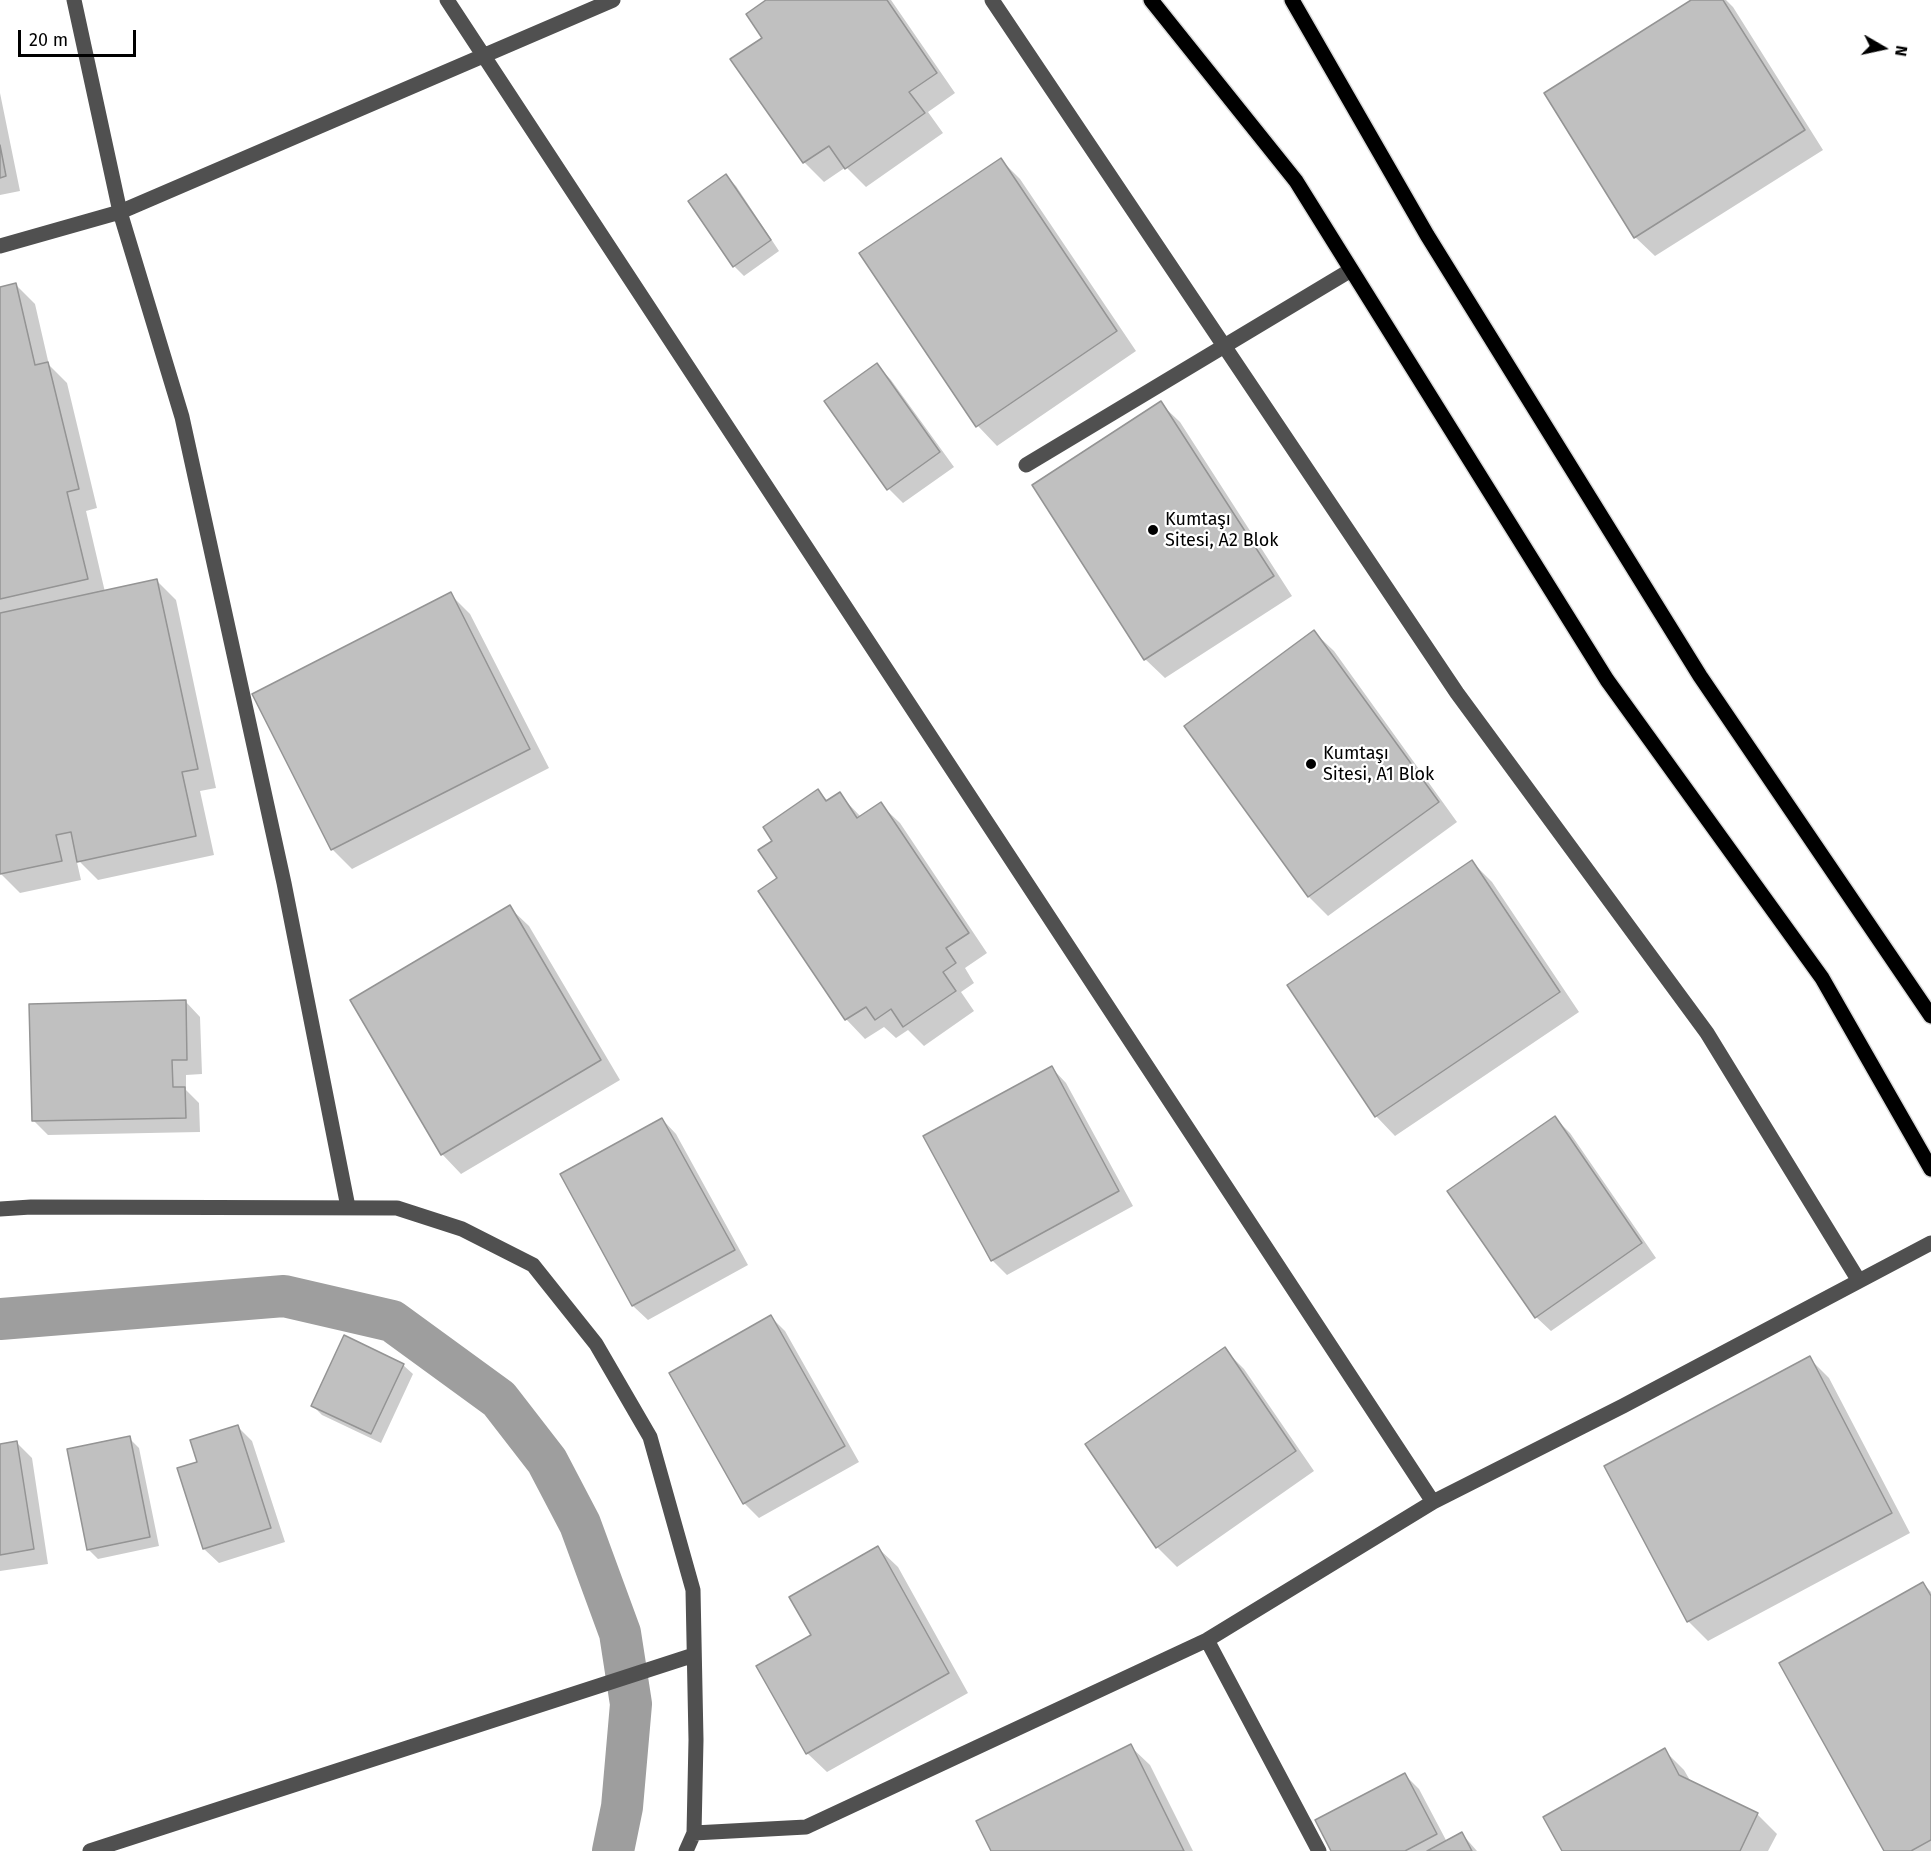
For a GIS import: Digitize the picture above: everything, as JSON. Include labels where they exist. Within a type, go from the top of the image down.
[{"type":"main road","points":[[1151,0],[1296,181],[1607,680],[1822,978],[1931,1169]]},
{"type":"main road","points":[[1292,0],[1427,235],[1700,676],[1931,1016]]},
{"type":"street","points":[[74,0],[120,212],[182,417],[285,883],[348,1207]]},
{"type":"street","points":[[447,0],[482,57],[1433,1502]]},
{"type":"street","points":[[0,246],[120,212],[613,0]]},
{"type":"street","points":[[992,0],[1457,693],[1707,1033],[1859,1281]]},
{"type":"street","points":[[1026,465],[1351,270]]},
{"type":"street","points":[[0,1209],[31,1207],[397,1208],[462,1229],[533,1265],[596,1344],[650,1437],[693,1590],[696,1740],[694,1833],[686,1851]]},
{"type":"street","points":[[694,1833],[806,1827],[1207,1640],[1433,1502],[1623,1406],[1931,1243]]},
{"type":"street","points":[[1207,1640],[1319,1851]]},
{"type":"street","points":[[90,1851],[694,1655]]},
{"type":"building","points":[[766,0],[887,0],[937,73],[909,92],[925,113],[845,169],[829,146],[803,163],[730,59],[762,38],[746,14]]},
{"type":"building","points":[[1691,0],[1723,0],[1805,130],[1634,238],[1544,93]]},
{"type":"building","points":[[0,145],[6,176],[0,178]]},
{"type":"building","points":[[1001,158],[1117,331],[976,427],[859,253]]},
{"type":"building","points":[[726,174],[771,240],[733,267],[688,201]]},
{"type":"building","points":[[16,283],[35,365],[48,362],[79,489],[67,492],[88,579],[0,599],[0,287]]},
{"type":"building","points":[[877,363],[940,452],[887,490],[824,401]]},
{"type":"building","name":"Kumtaşı Sitesi, A2 Blok","points":[[1161,401],[1274,576],[1144,660],[1032,485]]},
{"type":"building","points":[[157,579],[198,769],[182,772],[196,836],[77,862],[71,832],[56,835],[62,861],[0,874],[0,613]]},
{"type":"building","points":[[451,592],[530,749],[331,850],[252,694]]},
{"type":"building","name":"Kumtaşı Sitesi, A1 Blok","points":[[1314,630],[1439,802],[1308,897],[1184,726]]},
{"type":"building","points":[[818,789],[826,801],[840,792],[857,818],[881,802],[969,933],[946,948],[956,963],[943,972],[956,991],[903,1027],[891,1009],[875,1020],[866,1007],[845,1020],[758,891],[777,878],[758,850],[772,841],[763,827]]},
{"type":"building","points":[[1472,860],[1560,992],[1375,1117],[1287,985]]},
{"type":"building","points":[[510,905],[601,1060],[441,1155],[350,1000]]},
{"type":"building","points":[[186,1000],[187,1060],[172,1060],[173,1087],[185,1087],[186,1118],[32,1121],[29,1004]]},
{"type":"building","points":[[1052,1066],[1119,1191],[991,1261],[923,1136]]},
{"type":"building","points":[[1555,1116],[1642,1243],[1535,1318],[1447,1191]]},
{"type":"building","points":[[662,1118],[735,1250],[632,1306],[560,1174]]},
{"type":"building","points":[[771,1315],[845,1446],[743,1504],[669,1373]]},
{"type":"building","points":[[344,1335],[404,1364],[371,1434],[311,1406]]},
{"type":"building","points":[[1225,1347],[1296,1451],[1156,1548],[1085,1444]]},
{"type":"building","points":[[1810,1356],[1892,1513],[1687,1622],[1604,1466]]},
{"type":"building","points":[[238,1425],[271,1528],[203,1549],[177,1468],[197,1462],[190,1440]]},
{"type":"building","points":[[130,1436],[150,1537],[87,1550],[67,1449]]},
{"type":"building","points":[[17,1441],[34,1549],[0,1555],[0,1444]]},
{"type":"building","points":[[878,1546],[949,1673],[806,1754],[756,1666],[811,1635],[789,1597]]},
{"type":"building","points":[[1923,1582],[1931,1596],[1931,1840],[1911,1851],[1884,1851],[1779,1663]]},
{"type":"building","points":[[1131,1744],[1184,1851],[991,1851],[976,1821]]},
{"type":"building","points":[[1665,1748],[1679,1775],[1758,1813],[1740,1851],[1562,1851],[1543,1817]]},
{"type":"building","points":[[1405,1773],[1437,1834],[1405,1851],[1331,1851],[1315,1820]]},
{"type":"building","points":[[1462,1832],[1472,1851],[1427,1851]]},
{"type":"waterway","points":[[0,1319],[284,1296],[392,1321],[499,1399],[547,1461],[580,1524],[620,1633],[631,1704],[622,1807],[613,1851]]},
{"type":"place","name":"Kumtaşı Sitesi, A2 Blok","points":[[1153,530]]},
{"type":"place","name":"Kumtaşı Sitesi, A1 Blok","points":[[1311,764]]}]
